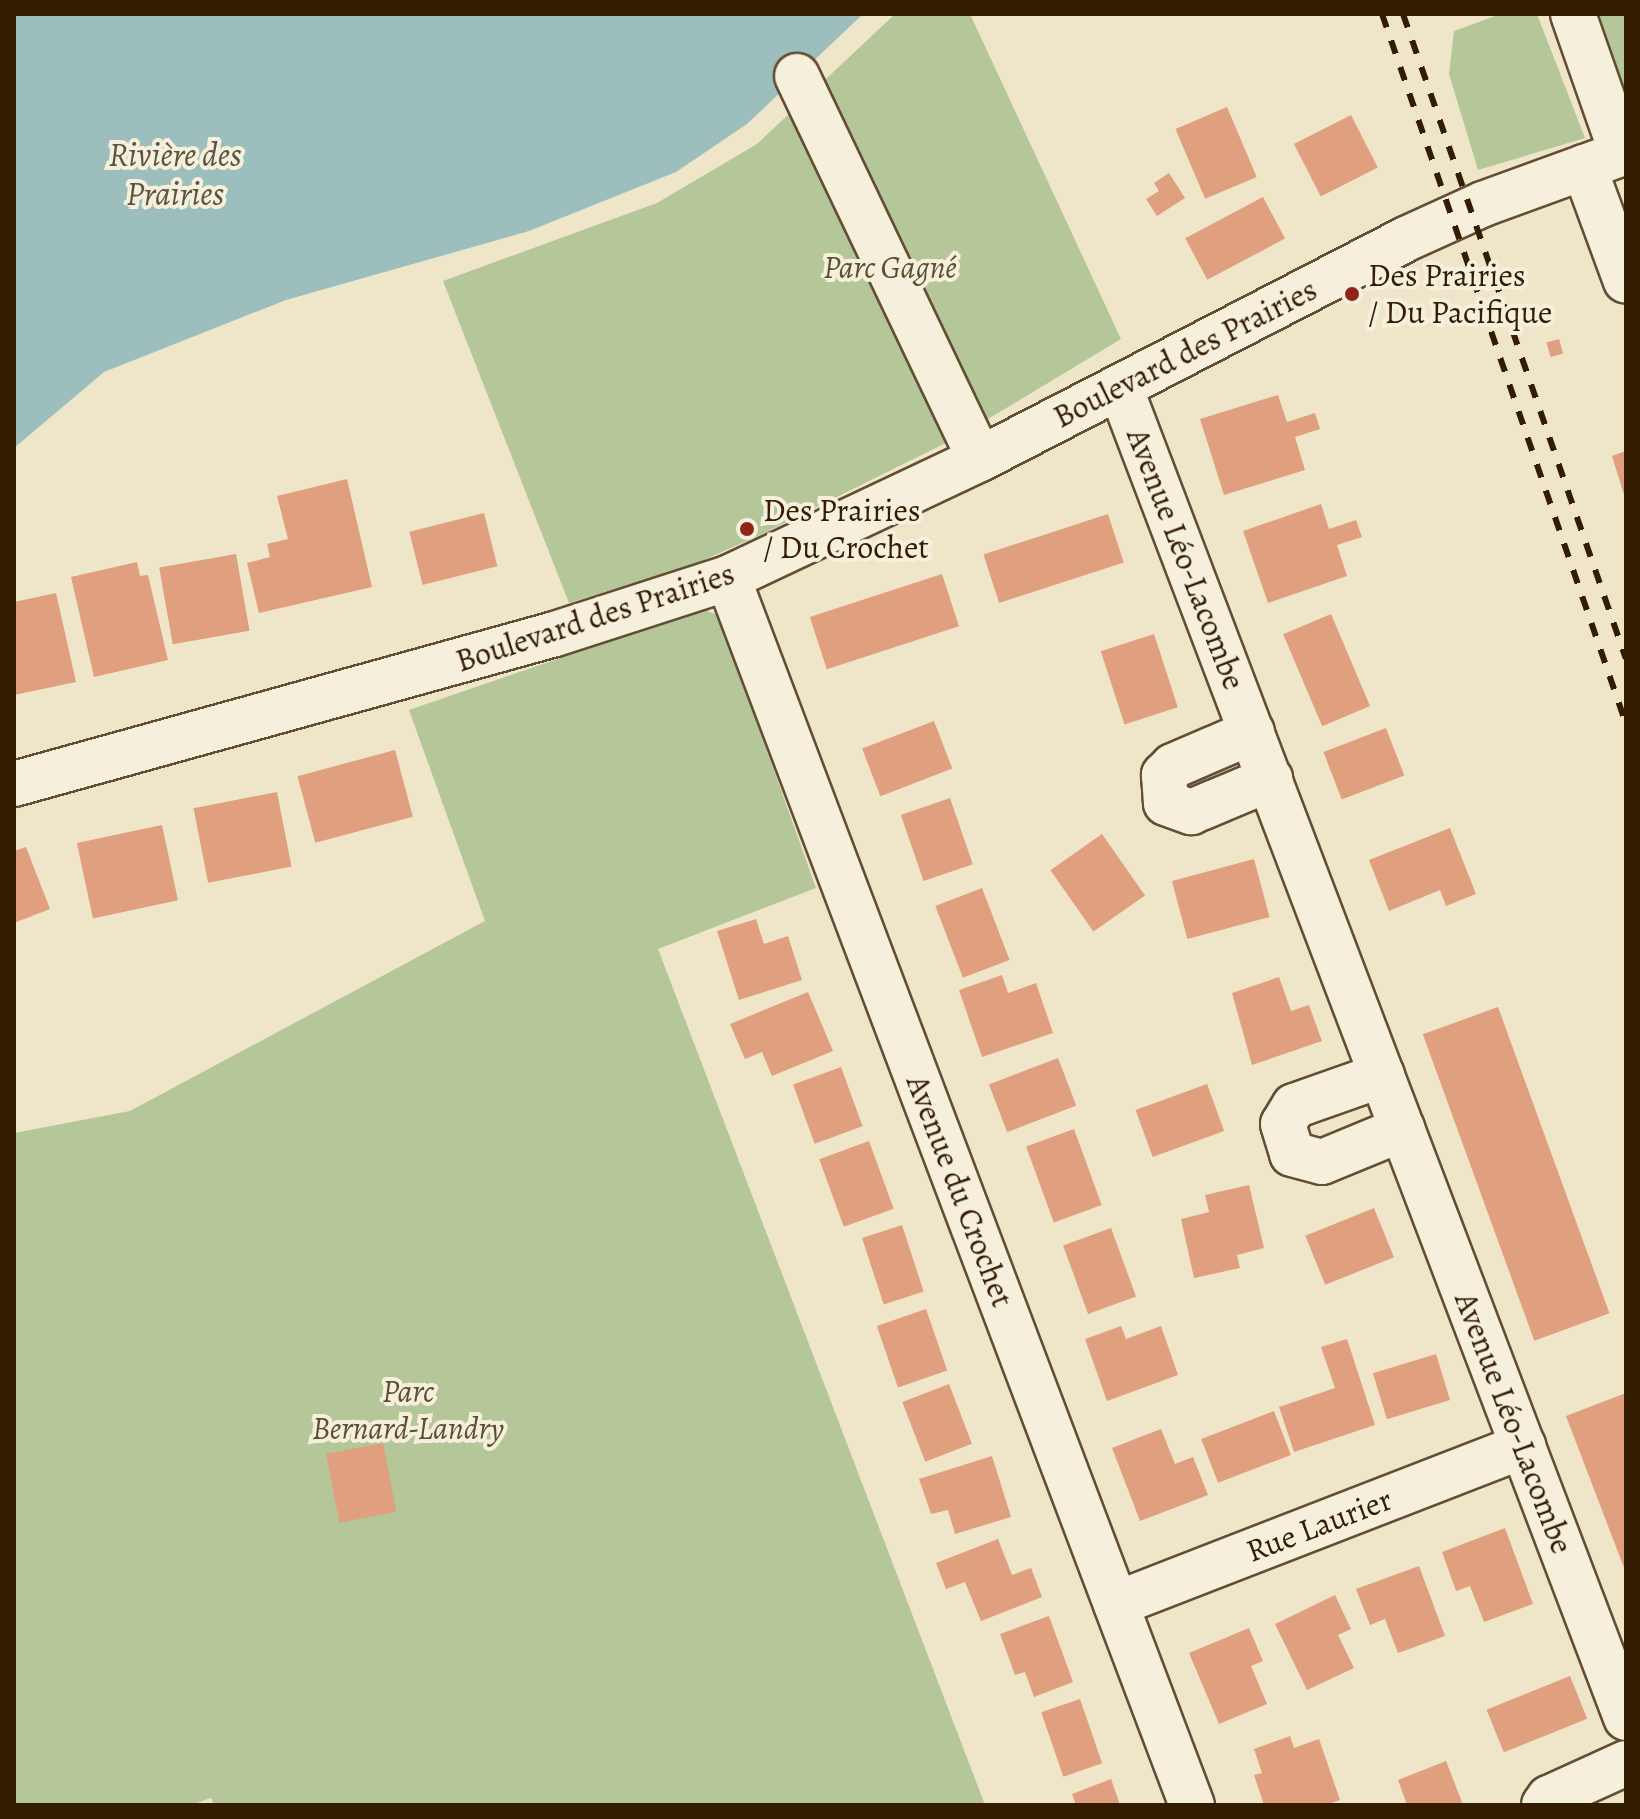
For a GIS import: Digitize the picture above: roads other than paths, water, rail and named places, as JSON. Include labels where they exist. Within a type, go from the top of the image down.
[{"type":"street","points":[[1573,14],[1611,158],[1626,281]]},
{"type":"street","points":[[797,76],[980,459]]},
{"type":"street","name":"Boulevard des Prairies","points":[[14,784],[555,634],[728,578],[980,459],[1417,233],[1611,158]]},
{"type":"street","name":"Avenue Léo-Lacombe","points":[[1120,387],[1626,1718]]},
{"type":"street","name":"Avenue du Crochet","points":[[728,578],[1192,1805]]},
{"type":"street","name":"Avenue Léo-Lacombe","points":[[1252,732],[1173,766],[1164,775],[1166,803],[1191,812],[1270,779]]},
{"type":"street","points":[[1382,1075],[1294,1106],[1283,1124],[1292,1154],[1322,1162],[1402,1129]]},
{"type":"street","name":"Rue Laurier","points":[[1116,1604],[1523,1446]]},
{"type":"street","points":[[1544,1805],[1549,1798],[1626,1763]]},
{"type":"water","name":"Rivière des Prairies","points":[[14,14],[863,14],[747,124],[676,172],[529,231],[286,300],[104,372],[14,448]]},
{"type":"railway","points":[[1382,14],[1626,724]]},
{"type":"railway","points":[[1403,14],[1626,659]]},
{"type":"place","name":"Des Prairies / Du Pacifique","points":[[1352,294]]},
{"type":"place","name":"Des Prairies / Du Crochet","points":[[747,529]]},
{"type":"park label","name":"Parc Gagné","points":[[890,267]]},
{"type":"park label","name":"Parc Bernard-Landry","points":[[408,1410]]}]
